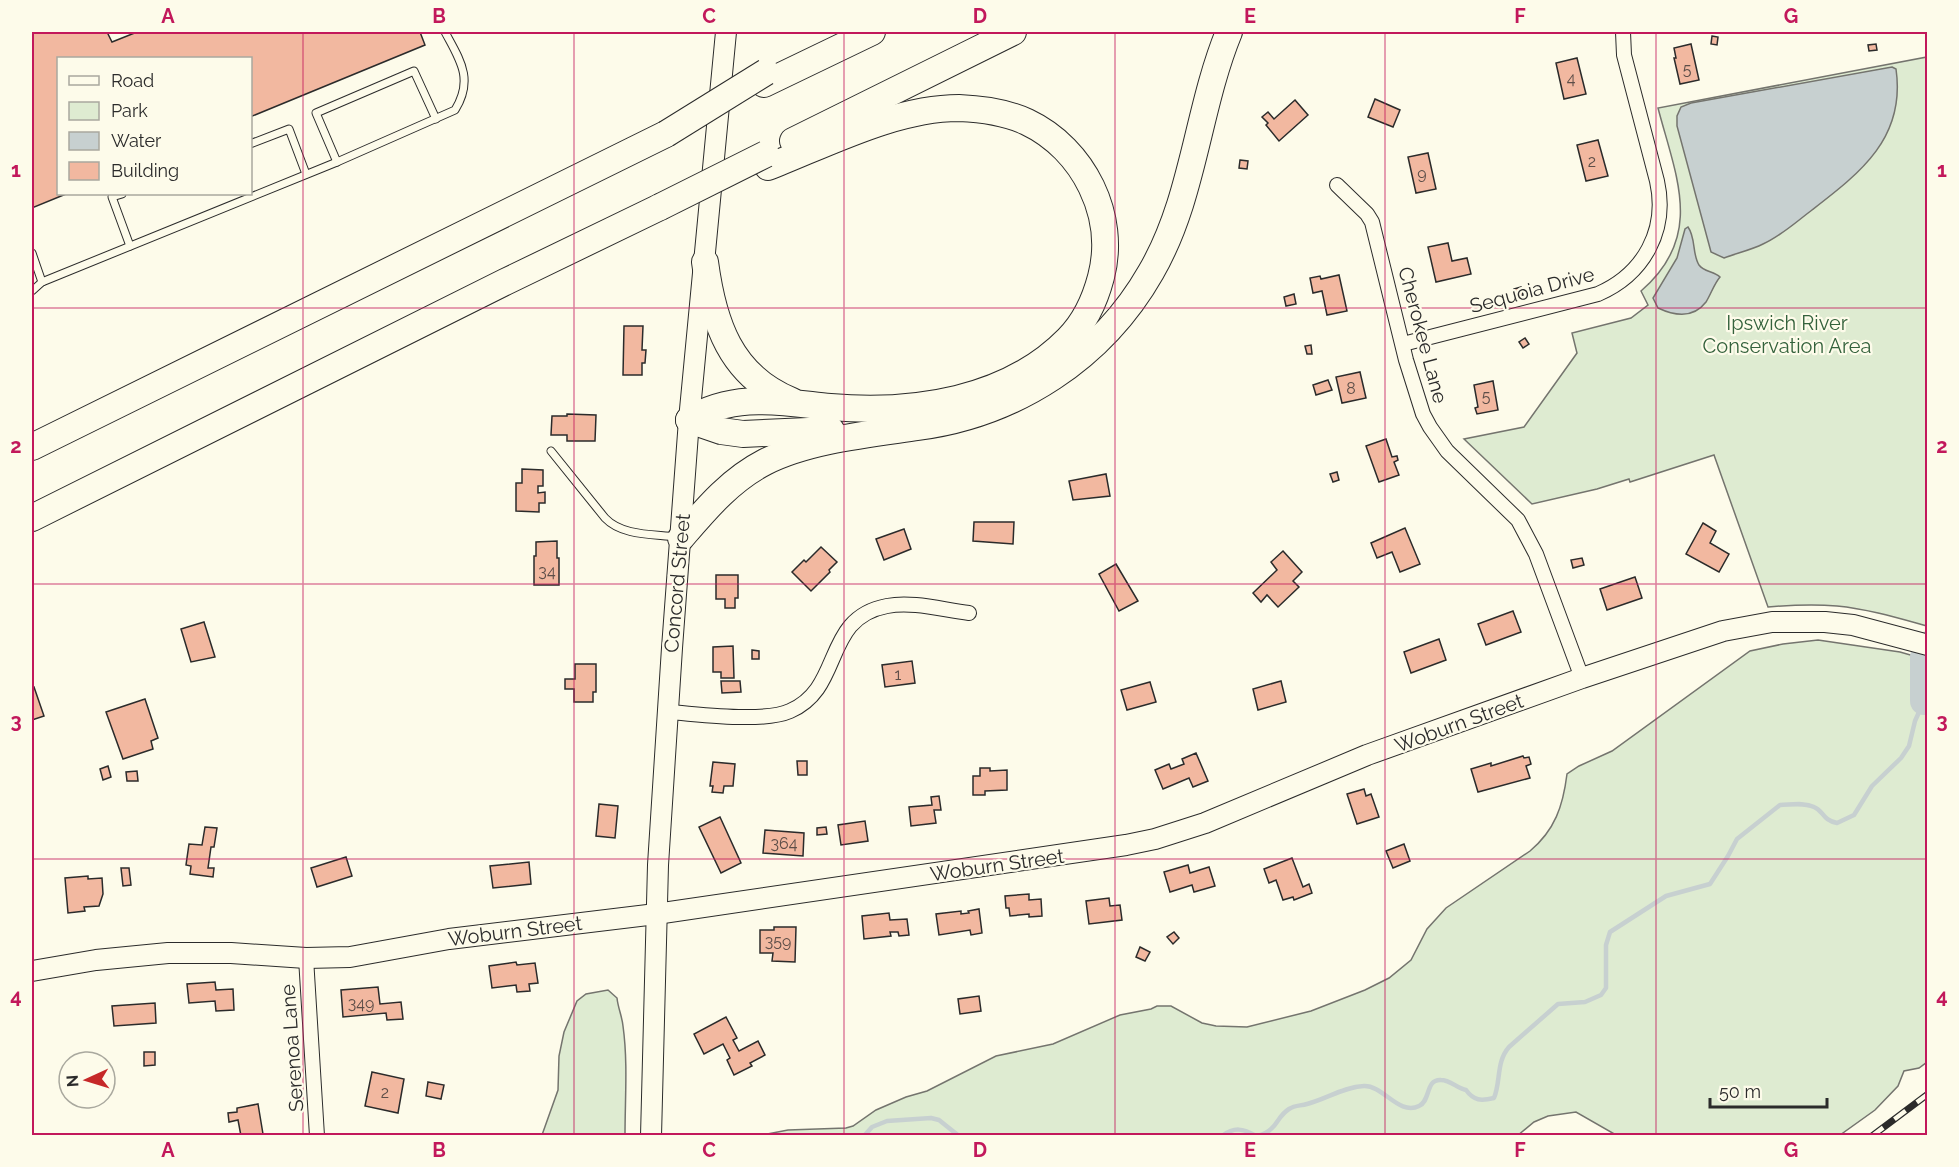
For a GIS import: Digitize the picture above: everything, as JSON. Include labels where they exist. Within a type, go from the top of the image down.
[{"type":"highway","points":[[32,447],[666,134],[765,78],[831,32]]},
{"type":"highway","points":[[765,78],[872,32]]},
{"type":"highway","points":[[32,518],[484,292],[660,207],[767,160],[1013,32]]},
{"type":"highway","points":[[681,538],[724,490],[764,463],[805,447],[959,419],[1001,405],[1026,393],[1077,361],[1122,316],[1151,272],[1170,233],[1182,201],[1219,60],[1229,32]]},
{"type":"highway","points":[[689,420],[723,404],[756,401],[795,402],[866,409],[916,407],[964,398],[1026,370],[1059,348],[1071,336],[1088,310],[1103,270],[1104,230],[1095,194],[1087,178],[1071,155],[1051,136],[1019,118],[992,111],[936,109],[908,115],[767,160]]},
{"type":"highway","points":[[705,262],[714,314],[730,349],[760,382],[795,402]]},
{"type":"highway","points":[[689,420],[721,432],[743,434],[805,430],[899,429]]},
{"type":"street","name":"Concord Street","points":[[651,1136],[656,914],[668,712],[689,420],[726,32]]},
{"type":"street","name":"Sequoia Drive","points":[[1402,345],[1598,294],[1622,281],[1642,261],[1652,245],[1658,227],[1660,200],[1624,55],[1623,32]]},
{"type":"street","name":"Cherokee Lane","points":[[1337,184],[1364,210],[1372,222],[1402,345],[1416,394],[1430,427],[1448,451],[1512,512],[1528,536],[1582,678]]},
{"type":"street","points":[[668,712],[759,717],[780,715],[799,707],[815,693],[826,675],[842,636],[849,627],[867,613],[899,605],[969,613]]},
{"type":"street","name":"Woburn Street","points":[[32,971],[96,960],[168,953],[231,953],[306,958],[350,957],[449,939],[656,914],[1064,855],[1155,839],[1228,814],[1367,755],[1582,678],[1723,631],[1772,622],[1825,622],[1853,626],[1918,642]]},
{"type":"street","name":"Serenoa Lane","points":[[306,958],[317,1136]]},
{"type":"lane","points":[[32,291],[42,282],[337,162],[455,110],[463,97],[464,69],[445,32]]},
{"type":"lane","points":[[337,162],[316,113],[327,108],[414,71],[436,119]]},
{"type":"lane","points":[[252,143],[289,129],[306,174]]},
{"type":"lane","points":[[119,195],[112,197],[130,246]]},
{"type":"lane","points":[[32,253],[42,282]]},
{"type":"lane","points":[[551,451],[613,525],[622,529],[681,538]]},
{"type":"green space","name":"Ipswich River Conservation Area","points":[[1927,57],[1927,626],[1849,607],[1802,605],[1768,607],[1714,455],[1630,482],[1629,479],[1532,504],[1464,439],[1524,427],[1577,353],[1572,333],[1631,318],[1648,305],[1641,291],[1661,270],[1673,249],[1679,227],[1680,205],[1677,182],[1658,108]]},
{"type":"green space","points":[[1818,640],[1900,652],[1928,660],[1927,1062],[1919,1068],[1904,1071],[1898,1086],[1875,1110],[1840,1135],[1616,1135],[1576,1112],[1548,1116],[1534,1122],[1517,1136],[762,1135],[788,1130],[853,1126],[876,1110],[927,1091],[996,1056],[1053,1044],[1120,1015],[1157,1006],[1171,1006],[1202,1023],[1247,1027],[1311,1011],[1365,990],[1389,978],[1411,960],[1427,929],[1446,908],[1539,843],[1556,817],[1563,797],[1567,774],[1612,751],[1750,651]]},
{"type":"green space","points":[[608,990],[617,998],[625,1040],[625,1135],[542,1135],[558,1090],[559,1056],[564,1032],[577,1001],[586,994]]},
{"type":"water","points":[[1892,67],[1896,69],[1897,93],[1894,115],[1876,152],[1862,167],[1830,196],[1770,241],[1724,258],[1711,252],[1677,126],[1677,116],[1681,107],[1691,103]]},
{"type":"water","points":[[1688,227],[1699,265],[1720,277],[1701,307],[1690,313],[1677,314],[1658,308],[1653,298],[1677,258],[1685,229]]},
{"type":"building","points":[[32,32],[107,32],[112,42],[137,32],[420,32],[425,45],[252,116],[252,57],[57,57],[57,195],[64,195],[32,208]]},
{"type":"building","points":[[1712,36],[1718,37],[1717,45],[1711,44]]},
{"type":"building","points":[[1691,44],[1699,80],[1680,84],[1674,48]]},
{"type":"building","points":[[1876,44],[1877,50],[1869,51],[1868,45]]},
{"type":"building","points":[[1577,58],[1586,94],[1564,99],[1556,63]]},
{"type":"building","points":[[1375,99],[1400,110],[1393,127],[1368,117]]},
{"type":"building","points":[[1295,100],[1308,115],[1279,141],[1262,117],[1268,112],[1274,119]]},
{"type":"building","points":[[1598,140],[1608,176],[1586,181],[1577,145]]},
{"type":"building","points":[[1428,153],[1436,189],[1416,193],[1408,157]]},
{"type":"building","points":[[1240,160],[1248,161],[1247,169],[1239,168]]},
{"type":"building","points":[[1448,243],[1452,261],[1467,258],[1471,274],[1436,282],[1428,247]]},
{"type":"building","points":[[1339,275],[1347,311],[1327,315],[1322,291],[1313,293],[1310,278],[1320,276],[1321,279]]},
{"type":"building","points":[[1521,287],[1523,295],[1516,297],[1514,289]]},
{"type":"building","points":[[1294,294],[1296,304],[1286,306],[1284,297]]},
{"type":"building","points":[[624,326],[643,326],[642,350],[646,350],[645,363],[642,363],[642,375],[623,375]]},
{"type":"building","points":[[1525,338],[1529,344],[1523,348],[1519,342]]},
{"type":"building","points":[[1311,345],[1312,354],[1307,354],[1305,346]]},
{"type":"building","points":[[1360,372],[1366,398],[1342,403],[1336,377]]},
{"type":"building","points":[[1328,380],[1332,390],[1316,395],[1313,385]]},
{"type":"building","points":[[1493,381],[1498,410],[1477,414],[1474,385]]},
{"type":"building","points":[[567,414],[596,415],[595,441],[567,441],[567,435],[551,435],[552,416],[567,416]]},
{"type":"building","points":[[1386,439],[1392,457],[1397,456],[1398,460],[1394,462],[1399,475],[1379,482],[1366,446]]},
{"type":"building","points":[[522,469],[543,470],[543,486],[538,486],[538,493],[545,492],[545,503],[539,503],[539,512],[516,511],[516,483],[522,483]]},
{"type":"building","points":[[1337,472],[1339,480],[1333,482],[1330,474]]},
{"type":"building","points":[[1106,474],[1110,496],[1073,500],[1069,481]]},
{"type":"building","points":[[974,522],[1014,522],[1013,544],[973,541]]},
{"type":"building","points":[[1703,523],[1716,531],[1710,543],[1729,554],[1719,572],[1686,554]]},
{"type":"building","points":[[1405,528],[1420,564],[1400,572],[1392,552],[1377,558],[1371,543]]},
{"type":"building","points":[[904,529],[911,549],[884,560],[876,539]]},
{"type":"building","points":[[557,541],[559,585],[534,585],[536,542]]},
{"type":"building","points":[[821,547],[837,562],[811,591],[792,572]]},
{"type":"building","points":[[1283,551],[1302,572],[1293,581],[1299,587],[1278,607],[1267,595],[1261,602],[1253,593],[1277,570],[1271,562]]},
{"type":"building","points":[[1582,558],[1584,565],[1573,568],[1571,560]]},
{"type":"building","points":[[1116,564],[1138,601],[1119,611],[1099,574]]},
{"type":"building","points":[[716,575],[738,575],[738,598],[735,598],[735,608],[725,608],[725,599],[716,599]]},
{"type":"building","points":[[1635,577],[1642,598],[1607,610],[1600,589]]},
{"type":"building","points":[[1513,611],[1521,632],[1486,645],[1478,624]]},
{"type":"building","points":[[204,622],[215,657],[191,662],[181,629]]},
{"type":"building","points":[[1439,639],[1446,660],[1411,673],[1404,652]]},
{"type":"building","points":[[733,646],[734,678],[721,678],[721,672],[713,672],[713,647]]},
{"type":"building","points":[[752,650],[759,651],[759,659],[752,659]]},
{"type":"building","points":[[912,661],[915,683],[885,687],[882,665]]},
{"type":"building","points":[[575,664],[596,664],[596,692],[593,692],[593,702],[574,702],[574,689],[565,689],[565,679],[575,679]]},
{"type":"building","points":[[721,681],[740,681],[741,692],[722,693]]},
{"type":"building","points":[[1281,681],[1286,702],[1258,710],[1253,689]]},
{"type":"building","points":[[1150,682],[1156,702],[1127,710],[1121,690]]},
{"type":"building","points":[[34,687],[44,716],[32,720],[32,688]]},
{"type":"building","points":[[145,699],[158,738],[151,741],[153,749],[123,759],[106,712]]},
{"type":"building","points":[[1196,753],[1208,781],[1193,787],[1189,778],[1163,789],[1155,770],[1169,764],[1171,769],[1184,764],[1182,759]]},
{"type":"building","points":[[1523,756],[1524,758],[1529,757],[1531,764],[1526,766],[1530,778],[1478,792],[1471,769],[1491,763],[1491,766]]},
{"type":"building","points":[[797,761],[807,761],[807,775],[798,775]]},
{"type":"building","points":[[713,762],[735,764],[733,786],[724,786],[723,793],[712,792],[713,786],[710,786]]},
{"type":"building","points":[[108,766],[111,777],[103,780],[100,769]]},
{"type":"building","points":[[980,768],[990,768],[990,771],[1007,770],[1007,790],[985,791],[985,795],[973,795],[973,776],[980,776]]},
{"type":"building","points":[[137,771],[138,781],[127,781],[126,772]]},
{"type":"building","points":[[1364,789],[1366,796],[1371,794],[1379,817],[1357,824],[1347,794]]},
{"type":"building","points":[[939,796],[941,810],[934,810],[936,823],[911,826],[909,807],[932,805],[931,797]]},
{"type":"building","points":[[599,804],[618,806],[615,838],[596,836]]},
{"type":"building","points":[[720,817],[741,863],[721,873],[699,827]]},
{"type":"building","points":[[865,821],[868,841],[841,845],[838,825]]},
{"type":"building","points":[[205,827],[217,828],[208,868],[214,868],[213,877],[190,874],[191,866],[186,865],[189,844],[202,845]]},
{"type":"building","points":[[826,827],[827,834],[817,835],[817,828]]},
{"type":"building","points":[[765,830],[804,833],[803,856],[763,853]]},
{"type":"building","points":[[1404,844],[1410,861],[1393,868],[1386,851]]},
{"type":"building","points":[[346,857],[352,876],[317,887],[311,868]]},
{"type":"building","points":[[1292,858],[1303,887],[1309,884],[1312,893],[1294,900],[1293,897],[1283,900],[1276,880],[1269,883],[1264,869]]},
{"type":"building","points":[[529,862],[531,884],[493,888],[490,866]]},
{"type":"building","points":[[1188,865],[1190,873],[1209,867],[1215,886],[1194,892],[1192,885],[1170,892],[1164,872]]},
{"type":"building","points":[[121,868],[129,868],[131,885],[123,886]]},
{"type":"building","points":[[88,876],[88,879],[102,878],[103,894],[99,906],[84,907],[85,911],[68,913],[65,878]]},
{"type":"building","points":[[1029,894],[1029,900],[1041,899],[1042,916],[1029,917],[1029,914],[1010,916],[1009,908],[1006,908],[1005,896]]},
{"type":"building","points":[[1109,898],[1110,906],[1120,905],[1122,920],[1089,924],[1086,901]]},
{"type":"building","points":[[979,909],[982,933],[971,935],[970,930],[939,935],[936,914],[961,911],[961,914]]},
{"type":"building","points":[[889,913],[890,920],[907,919],[909,935],[899,936],[898,932],[890,932],[891,936],[864,939],[862,916]]},
{"type":"building","points":[[774,927],[796,927],[795,962],[772,961],[773,953],[760,953],[760,930],[774,930]]},
{"type":"building","points":[[1174,932],[1179,938],[1173,944],[1167,937]]},
{"type":"building","points":[[1140,947],[1150,952],[1145,961],[1136,957]]},
{"type":"building","points":[[516,962],[517,965],[535,963],[538,983],[529,984],[530,991],[517,992],[516,985],[492,988],[489,966]]},
{"type":"building","points":[[215,982],[216,990],[233,989],[234,1010],[216,1011],[215,1001],[189,1003],[187,984]]},
{"type":"building","points":[[378,987],[380,1004],[401,1002],[403,1019],[387,1020],[386,1013],[343,1017],[341,990]]},
{"type":"building","points":[[979,996],[981,1011],[960,1014],[958,999]]},
{"type":"building","points":[[155,1003],[156,1023],[114,1026],[112,1006]]},
{"type":"building","points":[[726,1017],[737,1038],[733,1040],[739,1051],[758,1041],[765,1055],[750,1063],[752,1066],[734,1075],[727,1060],[730,1058],[723,1044],[704,1054],[694,1034]]},
{"type":"building","points":[[144,1052],[155,1052],[155,1065],[144,1066]]},
{"type":"building","points":[[372,1072],[404,1079],[398,1113],[365,1106]]},
{"type":"building","points":[[428,1082],[444,1085],[441,1099],[426,1096]]},
{"type":"building","points":[[258,1104],[263,1134],[241,1136],[238,1120],[229,1122],[228,1113],[237,1112],[237,1108]]},
{"type":"waterway","points":[[1924,701],[1924,657],[1928,645]]},
{"type":"waterway","points":[[1258,1136],[1270,1130],[1291,1108],[1357,1087],[1371,1087],[1398,1104],[1412,1108],[1423,1103],[1432,1083],[1441,1080],[1466,1090],[1478,1099],[1494,1098],[1500,1065],[1509,1047],[1558,1004],[1585,1002],[1601,995],[1606,988],[1606,945],[1610,932],[1666,896],[1710,884],[1737,839],[1780,805],[1810,805],[1828,820],[1837,823],[1854,815],[1872,786],[1901,758],[1909,746],[1915,721],[1924,701]]},
{"type":"waterway","points":[[864,1136],[872,1127],[887,1121],[931,1118],[939,1120],[959,1136]]},
{"type":"waterway","points":[[1222,1136],[1239,1130],[1256,1136]]},
{"type":"railway","points":[[1872,1136],[1928,1094]]}]
